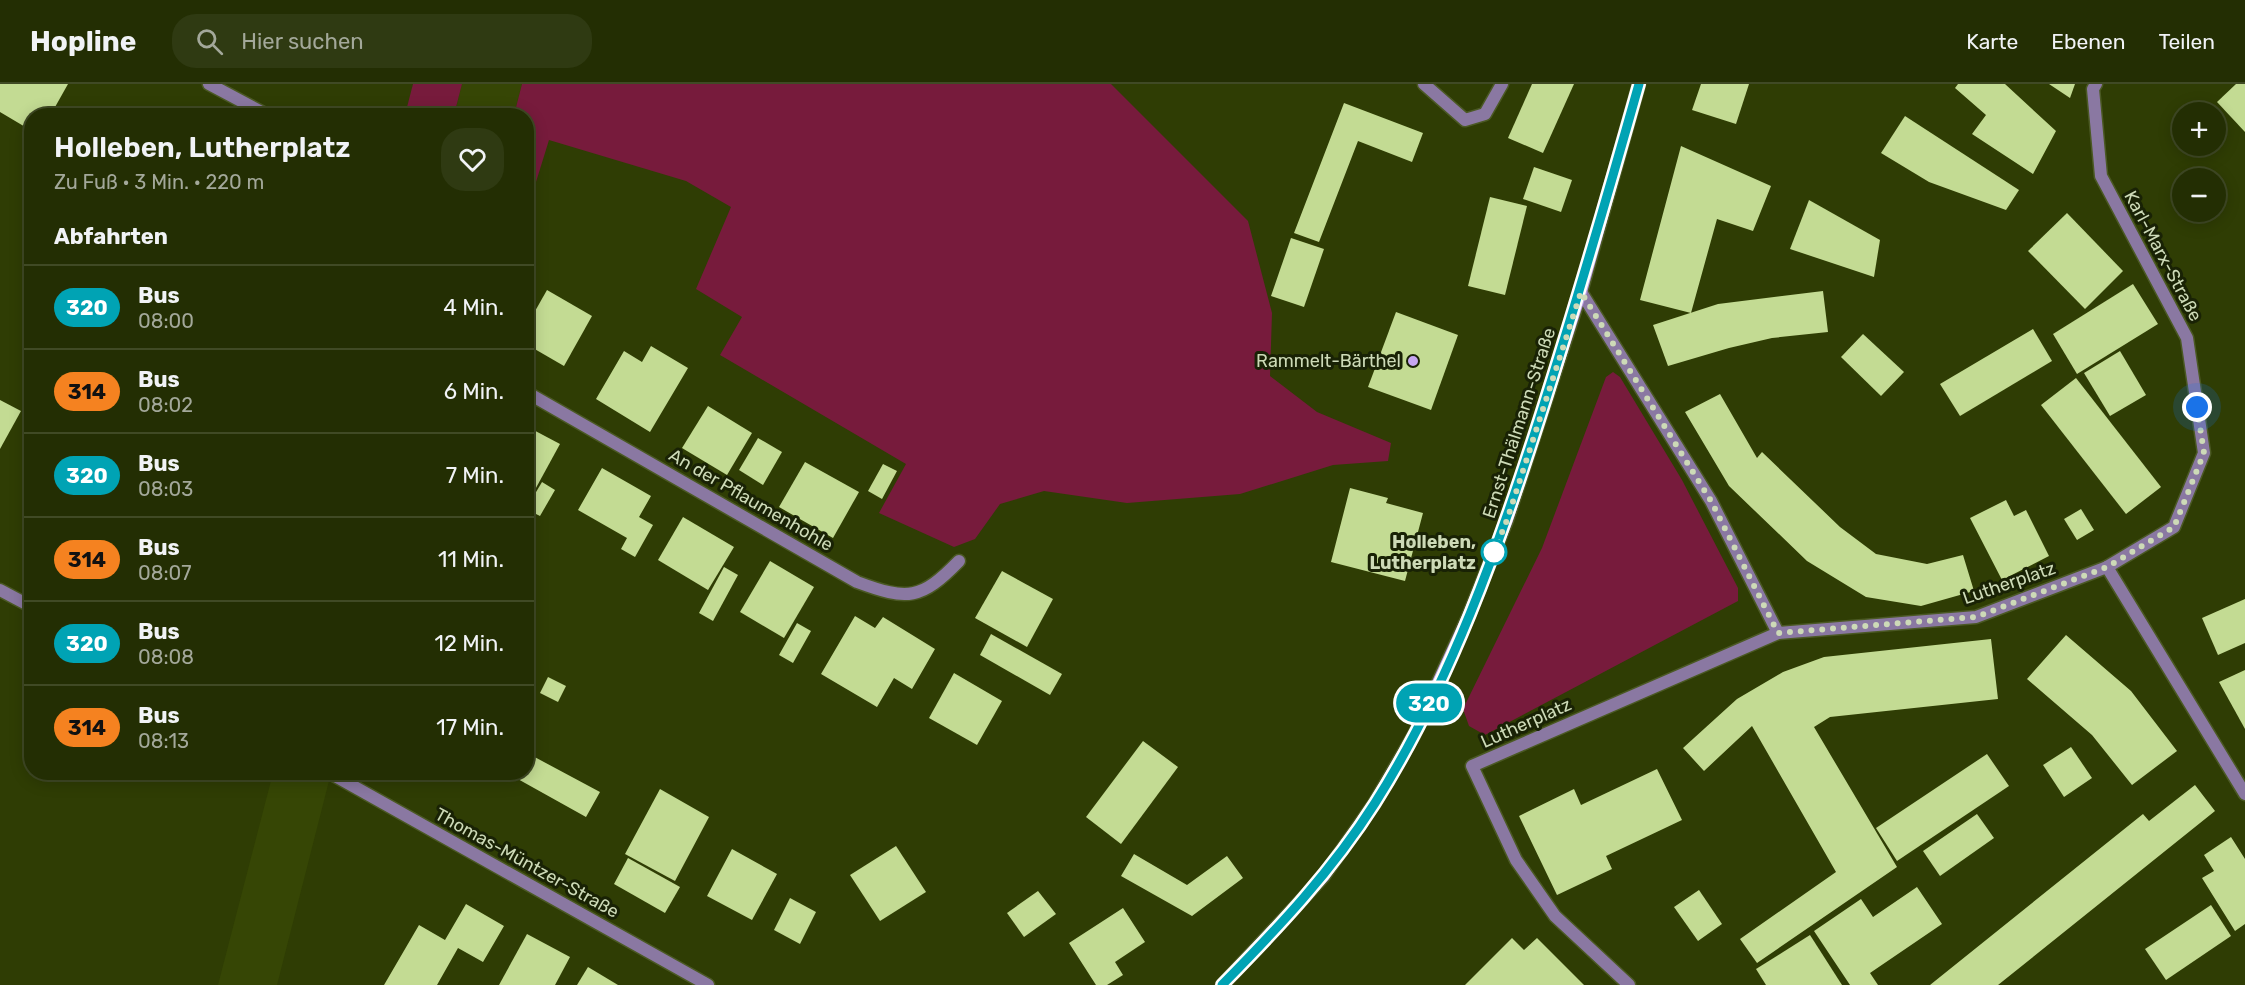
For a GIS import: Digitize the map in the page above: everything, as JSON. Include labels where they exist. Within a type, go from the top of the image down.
[{"type":"main road","name":"Ernst-Thälmann-Straße","points":[[1222,985],[1323,877],[1374,804],[1414,735],[1468,616],[1507,520],[1581,292],[1640,84]]},
{"type":"street","points":[[209,84],[254,108]]},
{"type":"street","points":[[1424,84],[1465,120],[1485,114],[1502,84]]},
{"type":"street","name":"Karl-Marx-Straße","points":[[2096,84],[2093,89],[2101,176],[2187,338],[2204,453],[2174,527],[2107,567]]},
{"type":"street","points":[[1581,292],[1711,501],[1778,633]]},
{"type":"street","name":"An der Pflaumenhohle","points":[[534,397],[857,582],[888,594],[916,595],[939,582],[959,561]]},
{"type":"street","points":[[2107,567],[2245,794]]},
{"type":"street","name":"Lutherplatz","points":[[1629,985],[1555,916],[1516,860],[1472,766],[1778,633],[1976,617],[2107,567]]},
{"type":"street","points":[[0,590],[24,603]]},
{"type":"street","name":"Thomas-Müntzer-Straße","points":[[342,780],[708,985]]},
{"type":"shaded area","points":[[413,84],[462,84],[456,108],[407,108]]},
{"type":"shaded area","points":[[462,84],[522,84],[516,108],[456,108]]},
{"type":"shaded area","points":[[522,84],[1111,84],[1248,221],[1272,313],[1270,376],[1317,412],[1391,443],[1388,461],[1333,465],[1240,494],[1127,503],[1044,491],[1000,504],[975,539],[954,547],[879,513],[906,464],[720,355],[742,317],[696,289],[731,207],[686,181],[549,140],[534,188],[534,108],[516,108]]},
{"type":"shaded area","points":[[1613,372],[1620,377],[1682,480],[1738,588],[1738,601],[1485,735],[1469,726],[1463,709],[1542,548],[1606,377]]},
{"type":"shaded area","points":[[271,780],[329,780],[277,985],[218,985]]},
{"type":"building","points":[[0,84],[68,84],[54,108],[24,108],[24,126],[0,112]]},
{"type":"building","points":[[1532,84],[1574,84],[1543,153],[1508,138]]},
{"type":"building","points":[[1701,84],[1749,84],[1736,124],[1692,110]]},
{"type":"building","points":[[1958,84],[2005,84],[2056,131],[2033,174],[1972,134],[1986,115],[1955,88]]},
{"type":"building","points":[[2049,84],[2075,84],[2070,98]]},
{"type":"building","points":[[2236,84],[2245,84],[2245,132],[2226,112],[2226,102],[2217,102]]},
{"type":"building","points":[[1344,103],[1423,133],[1412,162],[1358,141],[1319,242],[1294,233]]},
{"type":"building","points":[[1905,116],[2019,190],[2006,210],[1929,182],[1881,153]]},
{"type":"building","points":[[1681,146],[1771,186],[1753,231],[1717,219],[1691,313],[1640,300]]},
{"type":"building","points":[[1534,167],[1572,180],[1561,212],[1523,199]]},
{"type":"building","points":[[1490,197],[1527,206],[1505,295],[1468,286]]},
{"type":"building","points":[[1809,200],[1880,240],[1874,277],[1790,249]]},
{"type":"building","points":[[2067,213],[2123,271],[2085,309],[2028,251]]},
{"type":"building","points":[[1291,238],[1324,249],[1304,307],[1271,296]]},
{"type":"building","points":[[2133,284],[2158,324],[2077,374],[2053,334]]},
{"type":"building","points":[[547,290],[592,316],[564,366],[534,349],[534,313]]},
{"type":"building","points":[[1823,291],[1828,332],[1772,338],[1668,366],[1653,325],[1718,304]]},
{"type":"building","name":"Rammelt-Bärthel","points":[[1396,312],[1458,335],[1431,410],[1368,387]]},
{"type":"building","points":[[2033,329],[2052,361],[1960,416],[1940,384]]},
{"type":"building","points":[[1863,334],[1904,372],[1881,396],[1841,357]]},
{"type":"building","points":[[651,346],[688,368],[650,432],[596,399],[624,351],[642,362]]},
{"type":"building","points":[[2120,351],[2146,395],[2110,416],[2084,373]]},
{"type":"building","points":[[2076,378],[2161,487],[2126,514],[2041,405]]},
{"type":"building","points":[[1720,394],[1757,458],[1762,452],[1840,527],[1876,554],[1927,564],[1963,555],[1974,591],[1921,606],[1866,597],[1807,561],[1729,486],[1685,412]]},
{"type":"building","points":[[0,400],[21,411],[0,449]]},
{"type":"building","points":[[708,406],[752,433],[727,475],[682,448]]},
{"type":"building","points":[[534,430],[560,444],[534,492]]},
{"type":"building","points":[[758,438],[782,452],[763,485],[739,470]]},
{"type":"building","points":[[805,462],[859,492],[833,538],[779,507]]},
{"type":"building","points":[[883,464],[897,471],[882,499],[868,491]]},
{"type":"building","points":[[602,468],[651,496],[639,517],[653,525],[635,557],[621,549],[627,538],[578,510]]},
{"type":"building","points":[[542,482],[555,490],[540,516],[534,513],[534,496]]},
{"type":"building","points":[[1350,488],[1388,498],[1386,503],[1423,513],[1405,581],[1331,562]]},
{"type":"building","points":[[2006,500],[2014,516],[2026,510],[2049,556],[2002,580],[1970,518]]},
{"type":"building","points":[[2081,509],[2094,530],[2077,540],[2064,519]]},
{"type":"building","points":[[683,517],[734,547],[708,590],[658,560]]},
{"type":"building","points":[[770,561],[814,587],[784,638],[740,612]]},
{"type":"building","points":[[724,567],[738,575],[713,621],[699,613]]},
{"type":"building","points":[[1002,571],[1053,599],[1027,647],[975,618]]},
{"type":"building","points":[[2245,599],[2245,643],[2218,655],[2202,618]]},
{"type":"building","points":[[855,616],[875,628],[883,617],[935,649],[912,689],[894,678],[877,707],[821,674]]},
{"type":"building","points":[[797,623],[811,631],[793,663],[779,655]]},
{"type":"building","points":[[991,634],[1062,674],[1050,695],[980,655]]},
{"type":"building","points":[[2066,635],[2131,691],[2177,751],[2132,785],[2092,735],[2027,679]]},
{"type":"building","points":[[1991,639],[1998,699],[1830,717],[1814,727],[1897,867],[1757,963],[1740,939],[1836,872],[1752,726],[1704,771],[1683,748],[1737,699],[1783,672],[1824,657]]},
{"type":"building","points":[[2245,670],[2245,729],[2219,682]]},
{"type":"building","points":[[954,673],[1002,701],[977,745],[929,718]]},
{"type":"building","points":[[548,677],[566,686],[558,702],[540,693]]},
{"type":"building","points":[[1143,741],[1178,767],[1121,844],[1086,817]]},
{"type":"building","points":[[2071,747],[2092,778],[2064,797],[2043,765]]},
{"type":"building","points":[[1987,754],[2009,786],[1897,861],[1876,828]]},
{"type":"building","points":[[534,757],[600,792],[586,817],[520,780],[534,780]]},
{"type":"building","points":[[1657,769],[1682,820],[1606,856],[1612,869],[1557,895],[1519,816],[1574,789],[1581,805]]},
{"type":"building","points":[[2195,785],[2215,811],[1998,985],[1930,985],[2143,814],[2149,821]]},
{"type":"building","points":[[660,789],[709,817],[675,881],[625,854]]},
{"type":"building","points":[[1977,814],[1994,838],[1940,876],[1923,851]]},
{"type":"building","points":[[2231,837],[2245,859],[2245,924],[2235,931],[2202,878],[2214,871],[2204,855]]},
{"type":"building","points":[[896,846],[926,892],[880,921],[850,875]]},
{"type":"building","points":[[732,849],[777,874],[752,920],[707,896]]},
{"type":"building","points":[[1134,854],[1187,885],[1227,856],[1243,878],[1192,916],[1121,876]]},
{"type":"building","points":[[628,858],[680,887],[665,913],[614,884]]},
{"type":"building","points":[[1917,887],[1942,924],[1870,973],[1878,985],[1850,985],[1814,931],[1861,899],[1873,917]]},
{"type":"building","points":[[1699,890],[1722,924],[1698,941],[1674,907]]},
{"type":"building","points":[[1038,891],[1056,914],[1024,937],[1007,913]]},
{"type":"building","points":[[790,898],[816,912],[800,944],[774,930]]},
{"type":"building","points":[[466,904],[504,926],[483,962],[458,948],[437,985],[384,985],[419,925],[445,940]]},
{"type":"building","points":[[2211,905],[2231,936],[2166,980],[2145,949]]},
{"type":"building","points":[[1123,908],[1145,942],[1115,962],[1123,975],[1107,985],[1096,985],[1069,943]]},
{"type":"building","points":[[527,934],[570,957],[555,985],[499,985]]},
{"type":"building","points":[[1810,935],[1842,985],[1766,985],[1756,969]]},
{"type":"building","points":[[1512,938],[1524,950],[1537,938],[1584,985],[1465,985]]},
{"type":"building","points":[[588,967],[618,985],[577,985]]},
{"type":"bus line","name":"320","points":[[1222,985],[1323,877],[1374,804],[1414,735],[1468,616],[1507,520],[1581,292],[1639,84]]},
{"type":"place","name":"Rammelt-Bärthel","points":[[1413,361]]},
{"type":"place","name":"Holleben, Lutherplatz","points":[[1494,552]]},
{"type":"route","points":[[1494,552],[1507,520],[1581,292],[1711,501],[1778,633],[1976,617],[2107,567],[2174,527],[2204,453],[2197,407]]}]
